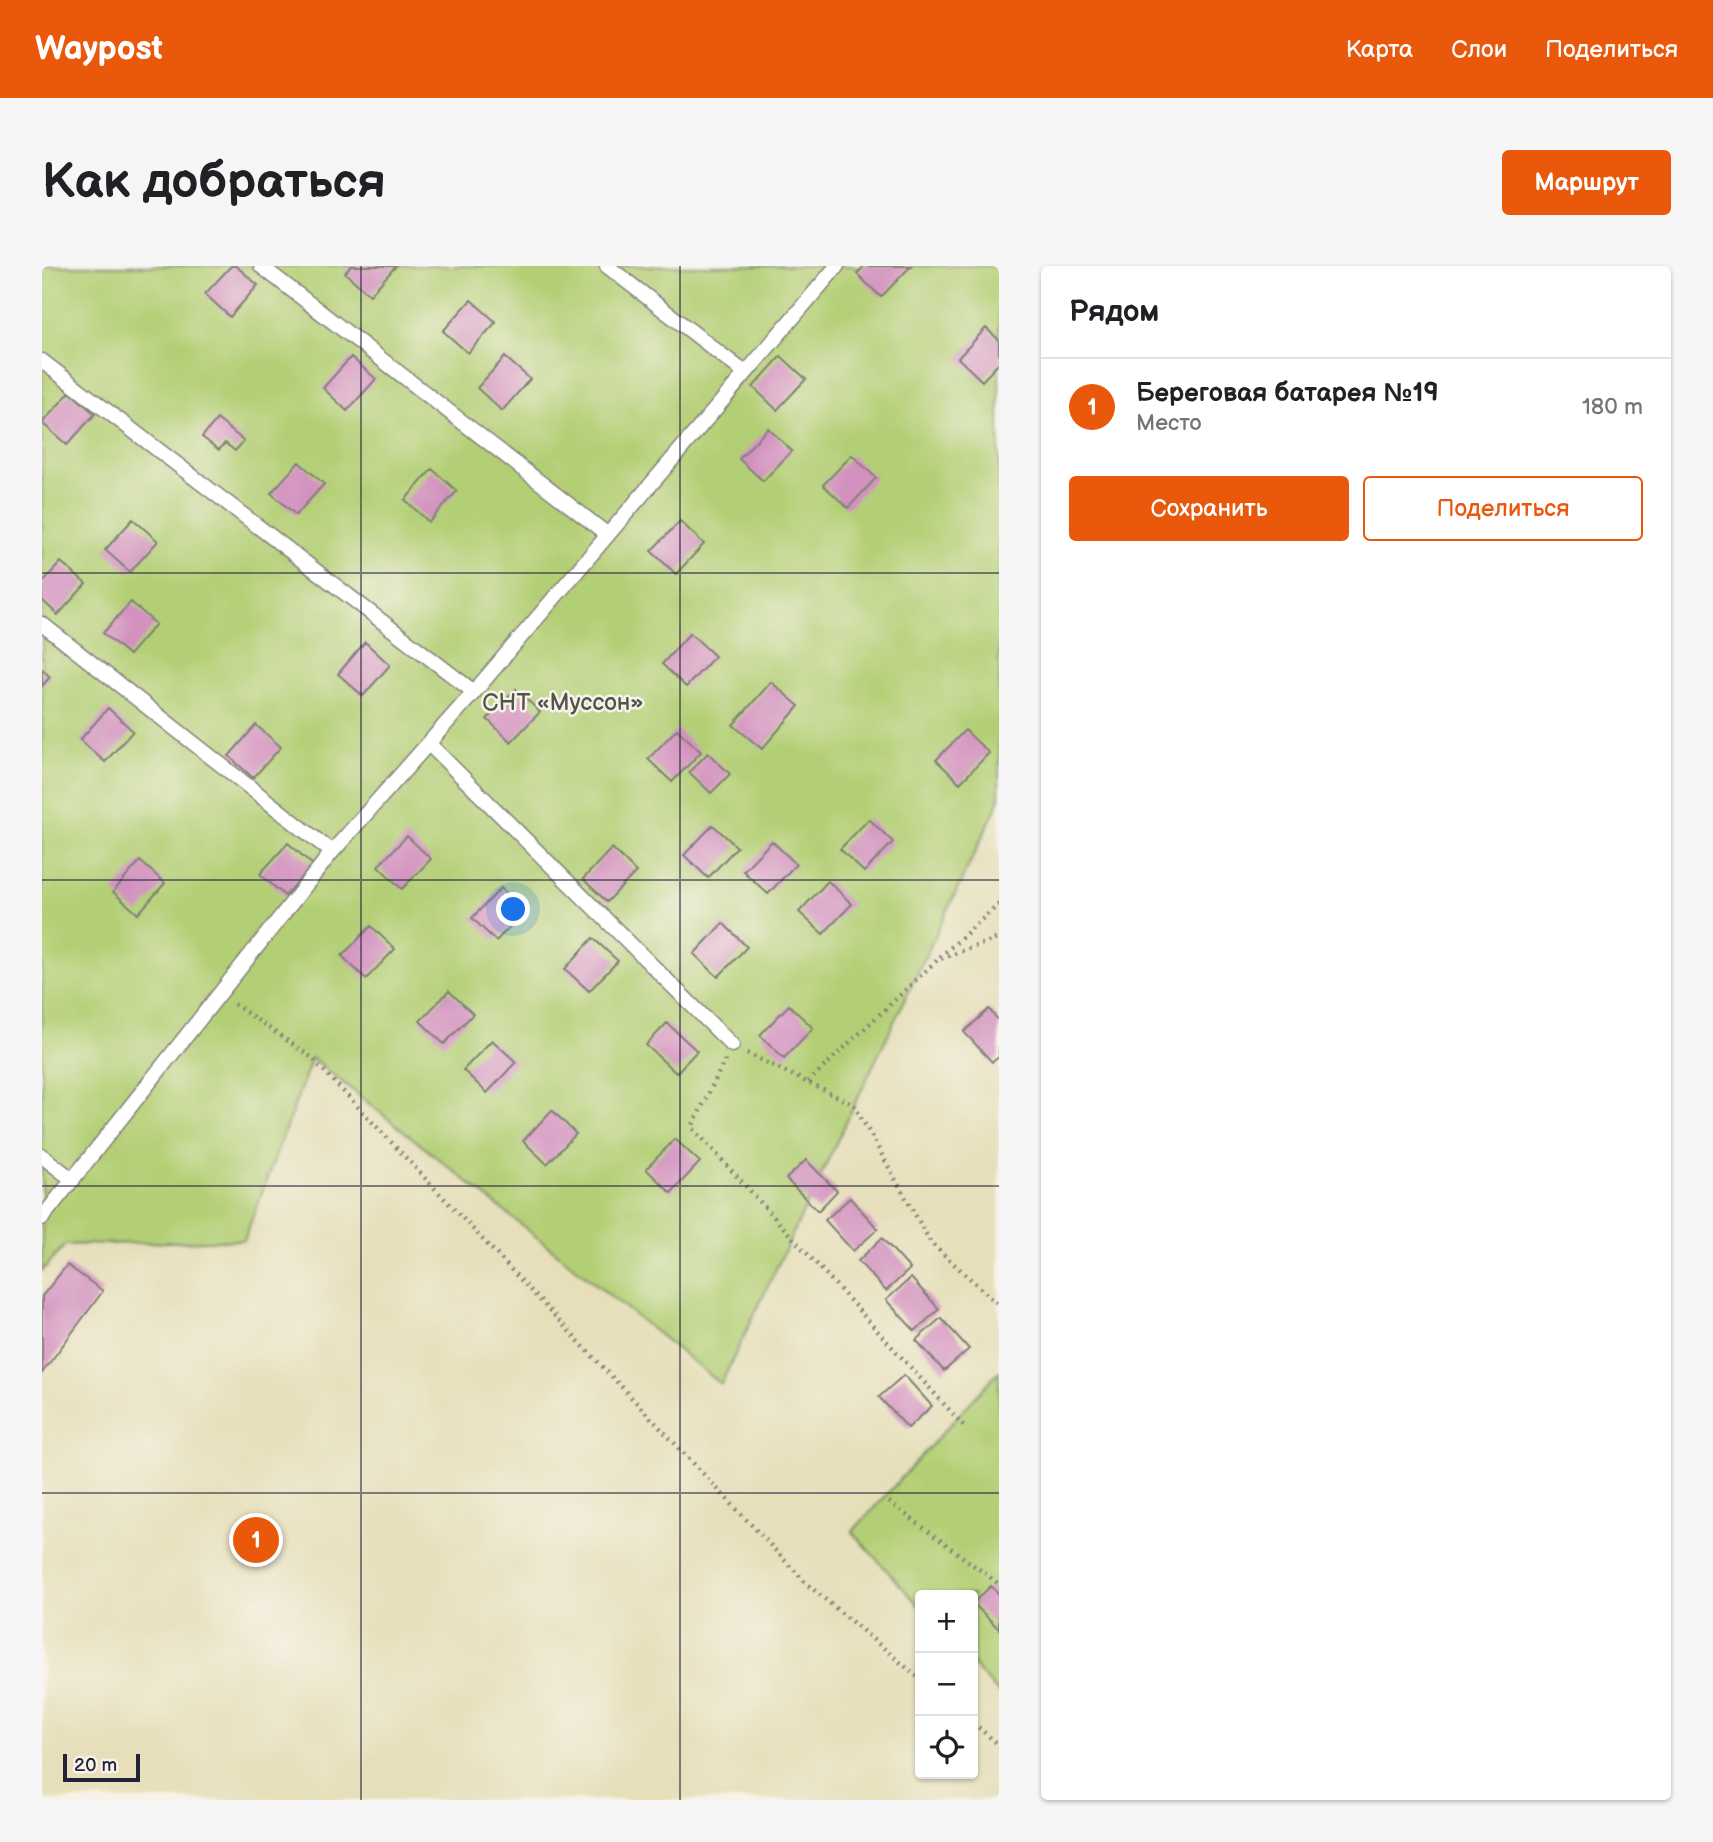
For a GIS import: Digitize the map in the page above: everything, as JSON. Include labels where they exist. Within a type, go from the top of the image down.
[{"type":"lane","points":[[261,266],[608,535]]},
{"type":"lane","points":[[607,266],[746,373]]},
{"type":"lane","points":[[42,1218],[332,852],[474,692],[837,266]]},
{"type":"lane","points":[[42,361],[474,692]]},
{"type":"lane","points":[[42,624],[332,852]]},
{"type":"lane","points":[[429,744],[733,1045]]},
{"type":"lane","points":[[42,1156],[72,1180]]},
{"type":"path","points":[[808,1082],[999,904]]},
{"type":"path","points":[[937,960],[999,938]]},
{"type":"path","points":[[220,994],[312,1057],[807,1584],[915,1675]]},
{"type":"path","points":[[964,1426],[692,1127],[733,1045],[854,1105],[931,1243],[999,1305]]},
{"type":"path","points":[[889,1502],[999,1584]]},
{"type":"path","points":[[978,1727],[999,1745]]},
{"type":"green space","name":"СНТ «Муссон»","points":[[42,266],[999,266],[999,802],[721,1384],[312,1058],[244,1240],[65,1245],[42,1271]]},
{"type":"green space","points":[[999,1371],[999,1694],[978,1671],[978,1590],[915,1590],[915,1601],[852,1532]]},
{"type":"building","points":[[231,266],[236,266],[258,285],[230,317],[205,294]]},
{"type":"building","points":[[351,266],[396,266],[370,295],[345,273]]},
{"type":"building","points":[[864,266],[911,266],[881,297],[857,274]]},
{"type":"building","points":[[471,300],[496,322],[468,353],[443,331]]},
{"type":"building","points":[[986,328],[999,340],[999,363],[982,381],[958,358]]},
{"type":"building","points":[[781,356],[806,379],[777,410],[753,387]]},
{"type":"building","points":[[351,357],[376,379],[347,411],[323,388]]},
{"type":"building","points":[[505,357],[530,379],[502,411],[477,388]]},
{"type":"building","points":[[70,392],[95,414],[67,445],[42,423]]},
{"type":"building","points":[[217,419],[244,441],[235,451],[225,443],[219,450],[202,437]]},
{"type":"building","points":[[768,428],[792,451],[763,481],[739,459]]},
{"type":"building","points":[[852,455],[876,478],[848,508],[823,485]]},
{"type":"building","points":[[299,462],[324,484],[296,515],[271,493]]},
{"type":"building","points":[[432,469],[457,491],[429,522],[405,500]]},
{"type":"building","points":[[133,519],[158,541],[130,572],[105,550]]},
{"type":"building","points":[[680,521],[704,544],[676,574],[651,551]]},
{"type":"building","points":[[61,562],[86,584],[58,615],[42,600],[42,583]]},
{"type":"building","points":[[131,602],[156,624],[129,655],[103,633]]},
{"type":"building","points":[[690,633],[715,656],[686,687],[662,664]]},
{"type":"building","points":[[365,642],[390,665],[363,696],[338,674]]},
{"type":"building","points":[[42,669],[50,677],[42,686]]},
{"type":"building","points":[[771,682],[799,706],[762,749],[733,725]]},
{"type":"building","points":[[516,689],[540,712],[511,742],[487,719]]},
{"type":"building","points":[[108,708],[133,731],[105,762],[80,740]]},
{"type":"building","points":[[256,725],[281,747],[253,778],[229,756]]},
{"type":"building","points":[[677,729],[701,752],[672,782],[648,759]]},
{"type":"building","points":[[965,730],[989,753],[960,783],[936,760]]},
{"type":"building","points":[[708,753],[730,774],[711,793],[689,772]]},
{"type":"building","points":[[869,819],[893,842],[864,872],[840,849]]},
{"type":"building","points":[[713,825],[737,847],[708,878],[684,855]]},
{"type":"building","points":[[407,836],[431,859],[402,889],[378,866]]},
{"type":"building","points":[[772,841],[796,864],[768,894],[743,871]]},
{"type":"building","points":[[288,843],[313,865],[285,896],[260,874]]},
{"type":"building","points":[[612,848],[636,872],[607,902],[583,879]]},
{"type":"building","points":[[140,861],[165,883],[138,914],[113,892]]},
{"type":"building","points":[[828,881],[852,904],[823,934],[799,912]]},
{"type":"building","points":[[501,888],[525,911],[496,941],[472,918]]},
{"type":"building","points":[[723,923],[747,947],[718,977],[694,954]]},
{"type":"building","points":[[371,926],[395,949],[366,979],[342,956]]},
{"type":"building","points":[[593,938],[618,961],[589,991],[565,969]]},
{"type":"building","points":[[449,991],[473,1014],[444,1044],[420,1021]]},
{"type":"building","points":[[789,1005],[813,1028],[784,1058],[760,1035]]},
{"type":"building","points":[[989,1009],[999,1021],[999,1057],[992,1062],[964,1032]]},
{"type":"building","points":[[667,1023],[697,1051],[676,1073],[646,1045]]},
{"type":"building","points":[[492,1040],[516,1062],[487,1093],[463,1070]]},
{"type":"building","points":[[552,1110],[576,1134],[547,1164],[523,1141]]},
{"type":"building","points":[[675,1139],[700,1162],[671,1193],[646,1169]]},
{"type":"building","points":[[806,1160],[837,1191],[818,1211],[786,1179]]},
{"type":"building","points":[[850,1198],[878,1229],[853,1251],[825,1220]]},
{"type":"building","points":[[882,1238],[910,1269],[886,1291],[858,1261]]},
{"type":"building","points":[[67,1265],[103,1291],[42,1373],[42,1296]]},
{"type":"building","points":[[911,1278],[939,1309],[915,1331],[886,1300]]},
{"type":"building","points":[[941,1318],[969,1349],[944,1371],[916,1340]]},
{"type":"building","points":[[904,1375],[932,1406],[908,1428],[879,1397]]},
{"type":"building","points":[[991,1586],[999,1594],[999,1629],[978,1608],[978,1598]]},
{"type":"place","name":"Береговая батарея №19","points":[[256,1540]]}]
